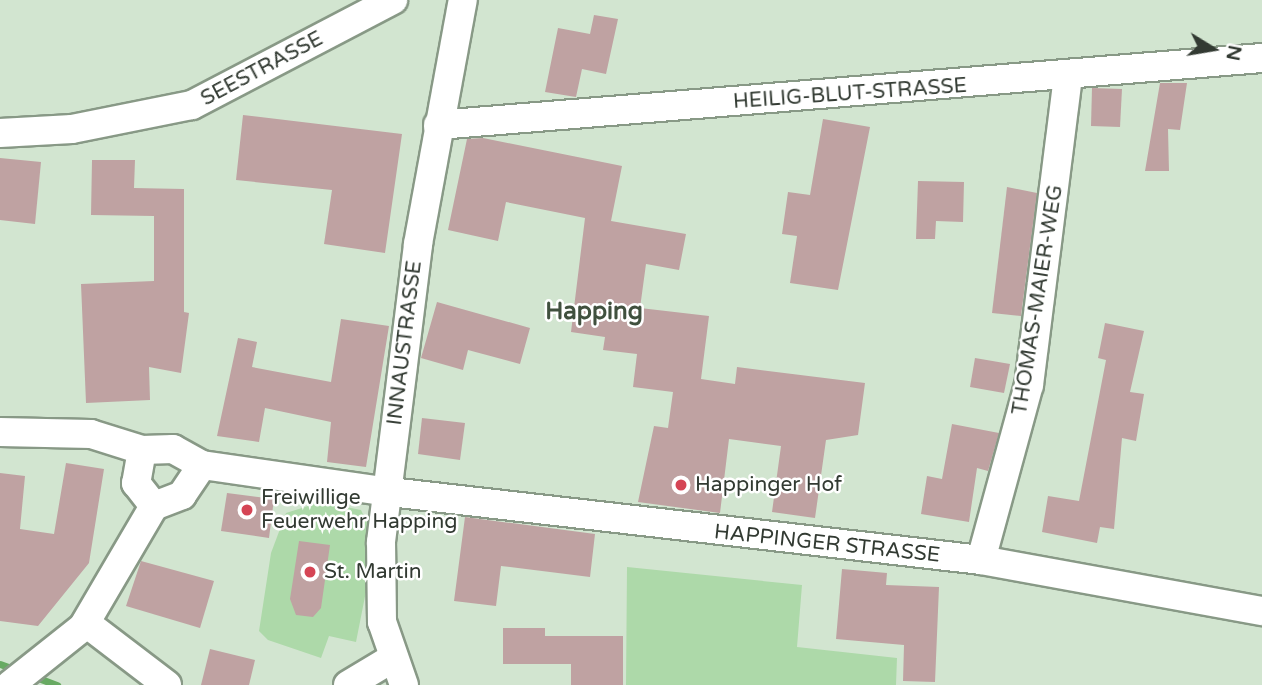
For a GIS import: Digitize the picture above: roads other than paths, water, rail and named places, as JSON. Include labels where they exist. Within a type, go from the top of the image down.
[{"type":"street","name":"SEESTRASSE","points":[[0,133],[72,129],[192,105],[393,0]]},
{"type":"street","name":"INNAUSTRASSE","points":[[404,685],[382,622],[381,541],[390,492],[396,394],[438,125],[463,0]]},
{"type":"street","name":"HEILIG-BLUT-STRASSE","points":[[438,125],[1069,78],[1262,58]]},
{"type":"street","name":"THOMAS-MAIER-WEG","points":[[981,560],[1030,384],[1069,78]]},
{"type":"street","name":"HAPPINGER STRASSE","points":[[0,432],[91,434],[142,450],[173,449],[202,465],[390,492],[981,560],[1262,611]]},
{"type":"street","points":[[142,450],[136,483],[154,506]]},
{"type":"street","points":[[12,683],[86,622],[154,506],[182,495],[202,465]]},
{"type":"street","points":[[86,622],[167,685]]},
{"type":"street","points":[[348,685],[393,658]]},
{"type":"waterway","points":[[0,664],[19,671]]},
{"type":"waterway","points":[[33,676],[57,685]]},
{"type":"place","name":"Happinger Hof","points":[[681,485]]},
{"type":"place","name":"Freiwillige Feuerwehr Happing","points":[[247,510]]},
{"type":"place","name":"St. Martin","points":[[310,572]]},
{"type":"district","name":"Happing","points":[[594,312]]}]
